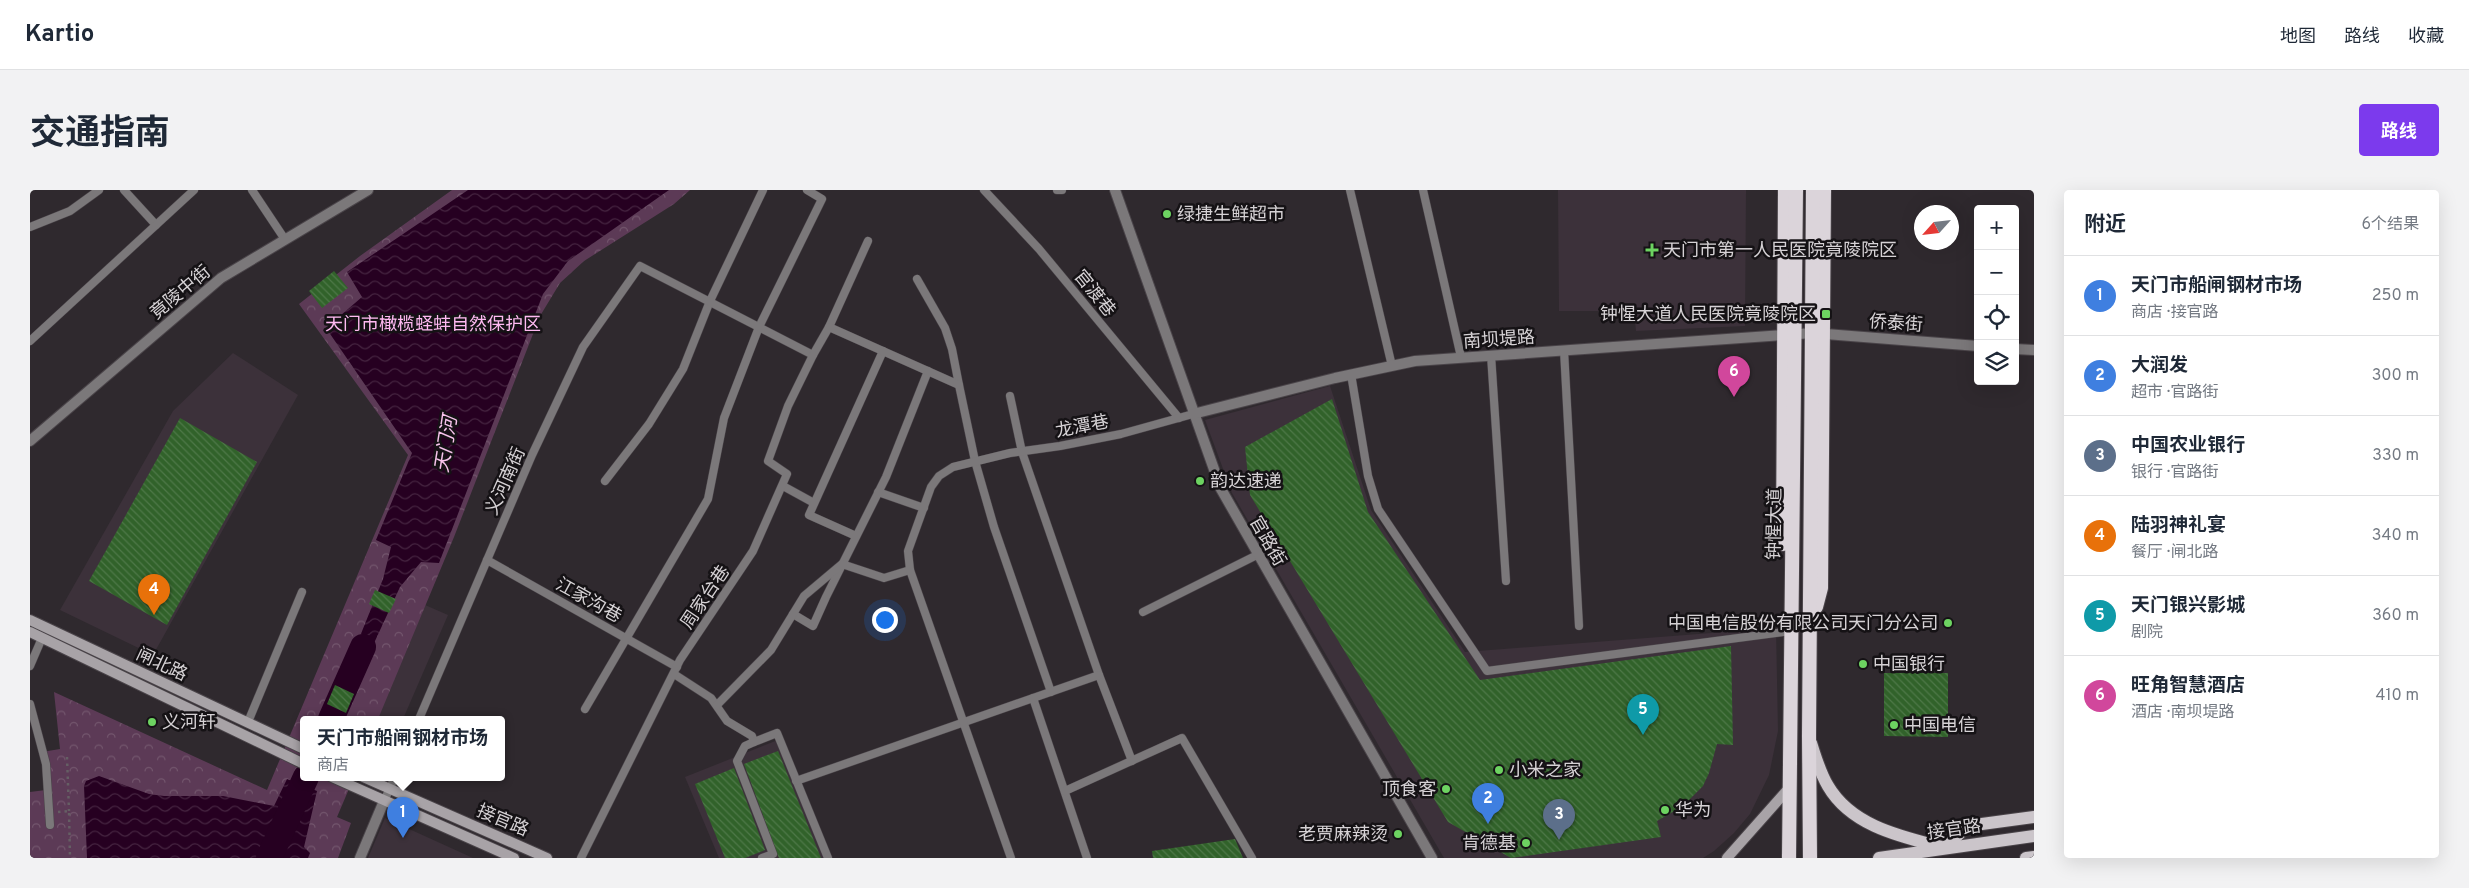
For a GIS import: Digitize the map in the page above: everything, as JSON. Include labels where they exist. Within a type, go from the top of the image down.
[{"type":"highway","points":[[1785,190],[1789,334]]},
{"type":"highway","name":"钟惺大道","points":[[1789,858],[1791,631],[1789,334],[1796,190]]},
{"type":"highway","name":"钟惺大道","points":[[1810,858],[1810,630],[1818,334],[1813,190]]},
{"type":"highway","points":[[1818,334],[1824,190]]},
{"type":"main road","name":"闸北路","points":[[30,620],[300,748]]},
{"type":"main road","name":"闸北路","points":[[30,632],[300,762]]},
{"type":"main road","points":[[1809,736],[1829,788],[1851,812],[1888,833],[1945,848],[1967,826],[2034,817]]},
{"type":"main road","name":"接官路","points":[[341,781],[514,858]]},
{"type":"main road","name":"接官路","points":[[372,781],[547,858]]},
{"type":"main road","points":[[1727,858],[1790,787]]},
{"type":"main road","name":"接官路","points":[[1879,858],[2034,836]]},
{"type":"main road","points":[[2026,858],[2034,857]]},
{"type":"street","name":"竟陵中街","points":[[30,442],[209,287],[284,238],[368,190]]},
{"type":"street","name":"官路街","points":[[1115,190],[1221,489],[1257,555],[1432,858]]},
{"type":"street","name":"南坝堤路","points":[[1193,414],[1351,374],[1415,361],[1789,334],[1818,334]]},
{"type":"street","name":"侨泰街","points":[[1818,334],[1974,346]]},
{"type":"street","points":[[2019,349],[2034,350]]},
{"type":"street","points":[[360,858],[384,801]]},
{"type":"lane","points":[[30,227],[70,211],[97,190]]},
{"type":"lane","points":[[124,190],[156,225]]},
{"type":"lane","points":[[30,341],[194,190]]},
{"type":"lane","points":[[252,190],[284,238]]},
{"type":"lane","points":[[605,481],[649,424],[682,369],[710,301],[763,190]]},
{"type":"lane","points":[[585,709],[708,499],[724,418],[759,327],[822,199],[807,190]]},
{"type":"lane","name":"官渡巷","points":[[984,190],[1039,249],[1179,418]]},
{"type":"lane","points":[[1057,190],[1062,190]]},
{"type":"lane","points":[[1350,190],[1392,366]]},
{"type":"lane","points":[[1423,190],[1461,358]]},
{"type":"lane","points":[[814,502],[782,486],[787,474],[768,461],[788,406],[829,327],[868,241]]},
{"type":"lane","name":"义河南街","points":[[420,716],[487,560],[583,346],[640,266],[710,301]]},
{"type":"lane","points":[[917,279],[945,328],[952,349],[975,461],[994,526],[1051,692]]},
{"type":"lane","points":[[710,301],[813,355]]},
{"type":"lane","points":[[829,327],[959,385]]},
{"type":"lane","points":[[1564,350],[1579,626]]},
{"type":"lane","points":[[856,536],[808,514],[883,351]]},
{"type":"lane","points":[[1492,355],[1506,581]]},
{"type":"lane","points":[[793,614],[813,626],[878,492],[928,371]]},
{"type":"lane","points":[[1351,374],[1368,476],[1378,508],[1487,671],[1791,631]]},
{"type":"lane","points":[[1010,396],[1022,452],[1099,675],[1132,761]]},
{"type":"lane","name":"龙潭巷","points":[[910,570],[908,552],[931,487],[939,476],[953,466],[1113,436],[1193,414]]},
{"type":"lane","name":"周家台巷","points":[[581,858],[675,670],[753,551],[782,486]]},
{"type":"lane","points":[[878,492],[924,508]]},
{"type":"lane","points":[[1142,612],[1257,555]]},
{"type":"lane","name":"江家沟巷","points":[[487,560],[626,638],[675,670],[711,698],[727,721],[752,736],[754,742]]},
{"type":"lane","points":[[842,564],[884,578],[910,570],[1011,858]]},
{"type":"lane","points":[[717,705],[771,650],[793,614],[812,588],[842,564]]},
{"type":"lane","points":[[248,722],[302,592]]},
{"type":"lane","points":[[30,666],[42,638]]},
{"type":"lane","points":[[796,781],[1099,675]]},
{"type":"lane","points":[[1033,698],[1087,858]]},
{"type":"lane","points":[[30,704],[45,759],[50,825]]},
{"type":"lane","points":[[762,858],[773,854],[737,760],[745,746],[777,734],[828,858]]},
{"type":"lane","points":[[1065,791],[1182,738],[1252,858]]},
{"type":"lane","points":[[384,801],[392,781]]},
{"type":"path","points":[[67,757],[70,858]]},
{"type":"path","points":[[50,812],[69,811]]},
{"type":"shaded area","name":"天门市第一人民医院竟陵院区","points":[[1558,190],[1746,190],[1745,326],[1636,331],[1634,311],[1559,311]]},
{"type":"shaded area","points":[[233,353],[298,395],[153,655],[60,610],[173,411]]},
{"type":"shaded area","points":[[1330,386],[1371,510],[1465,652],[1776,628],[1778,731],[1769,775],[1750,814],[1734,833],[1714,851],[1703,858],[1444,858],[1232,493],[1205,420]]},
{"type":"shaded area","points":[[361,577],[448,615],[404,716],[302,716]]},
{"type":"shaded area","points":[[778,740],[826,858],[719,858],[685,777]]},
{"type":"shaded area","points":[[385,818],[473,858],[368,858]]},
{"type":"green space","name":"天门市橄榄蛏蚌自然保护区","points":[[452,190],[690,190],[674,204],[584,261],[560,283],[540,316],[454,537],[379,716],[300,716],[300,781],[352,781],[337,817],[351,823],[338,858],[30,858],[30,792],[46,790],[42,752],[60,749],[54,692],[267,790],[408,455],[299,304],[360,256]]},
{"type":"water","points":[[468,190],[669,190],[568,261],[543,294],[439,563],[421,562],[400,587],[356,682],[344,676],[383,579],[391,547],[376,540],[412,453],[326,328],[362,297],[347,272]]},
{"type":"water","points":[[99,776],[149,794],[164,796],[223,796],[274,806],[287,779],[317,791],[304,847],[310,853],[308,858],[87,858],[84,786],[86,781]]},
{"type":"building","points":[[334,271],[348,288],[322,308],[309,291]]},
{"type":"building","points":[[1332,399],[1368,512],[1480,680],[1731,646],[1733,745],[1717,744],[1709,773],[1703,786],[1683,806],[1657,821],[1661,837],[1511,858],[1448,822],[1250,495],[1245,447]]},
{"type":"building","points":[[180,418],[257,462],[167,625],[89,581]]},
{"type":"building","points":[[375,590],[396,599],[389,613],[369,604]]},
{"type":"building","points":[[1884,673],[1948,673],[1948,737],[1884,736]]},
{"type":"building","points":[[335,685],[354,694],[346,713],[327,704]]},
{"type":"building","points":[[778,751],[821,858],[779,858],[778,856],[744,764]]},
{"type":"building","points":[[734,768],[765,850],[745,858],[725,858],[695,784]]},
{"type":"building","points":[[1235,839],[1243,858],[1153,858],[1152,851]]},
{"type":"waterway","name":"天门河","points":[[332,716],[363,647]]},
{"type":"waterway","name":"天门河","points":[[269,858],[304,781]]},
{"type":"place","name":"绿捷生鲜超市","points":[[1167,214]]},
{"type":"place","name":"天门市第一人民医院竟陵院区","points":[[1652,250]]},
{"type":"place","name":"钟惺大道人民医院竟陵院区","points":[[1826,314]]},
{"type":"place","name":"旺角智慧酒店","points":[[1734,397]]},
{"type":"place","name":"韵达速递","points":[[1200,481]]},
{"type":"place","name":"陆羽神礼宴","points":[[154,615]]},
{"type":"place","name":"中国电信股份有限公司天门分公司","points":[[1948,623]]},
{"type":"place","name":"中国银行","points":[[1863,664]]},
{"type":"place","name":"义河轩","points":[[152,722]]},
{"type":"place","name":"中国电信","points":[[1894,725]]},
{"type":"place","name":"天门银兴影城","points":[[1643,735]]},
{"type":"place","name":"小米之家","points":[[1499,770]]},
{"type":"place","name":"顶食客","points":[[1446,789]]},
{"type":"place","name":"华为","points":[[1665,810]]},
{"type":"place","name":"大润发","points":[[1488,824]]},
{"type":"place","name":"老贾麻辣烫","points":[[1398,834]]},
{"type":"place","name":"天门市船闸钢材市场","points":[[403,838]]},
{"type":"place","name":"中国农业银行","points":[[1559,840]]},
{"type":"place","name":"肯德基","points":[[1526,843]]}]
